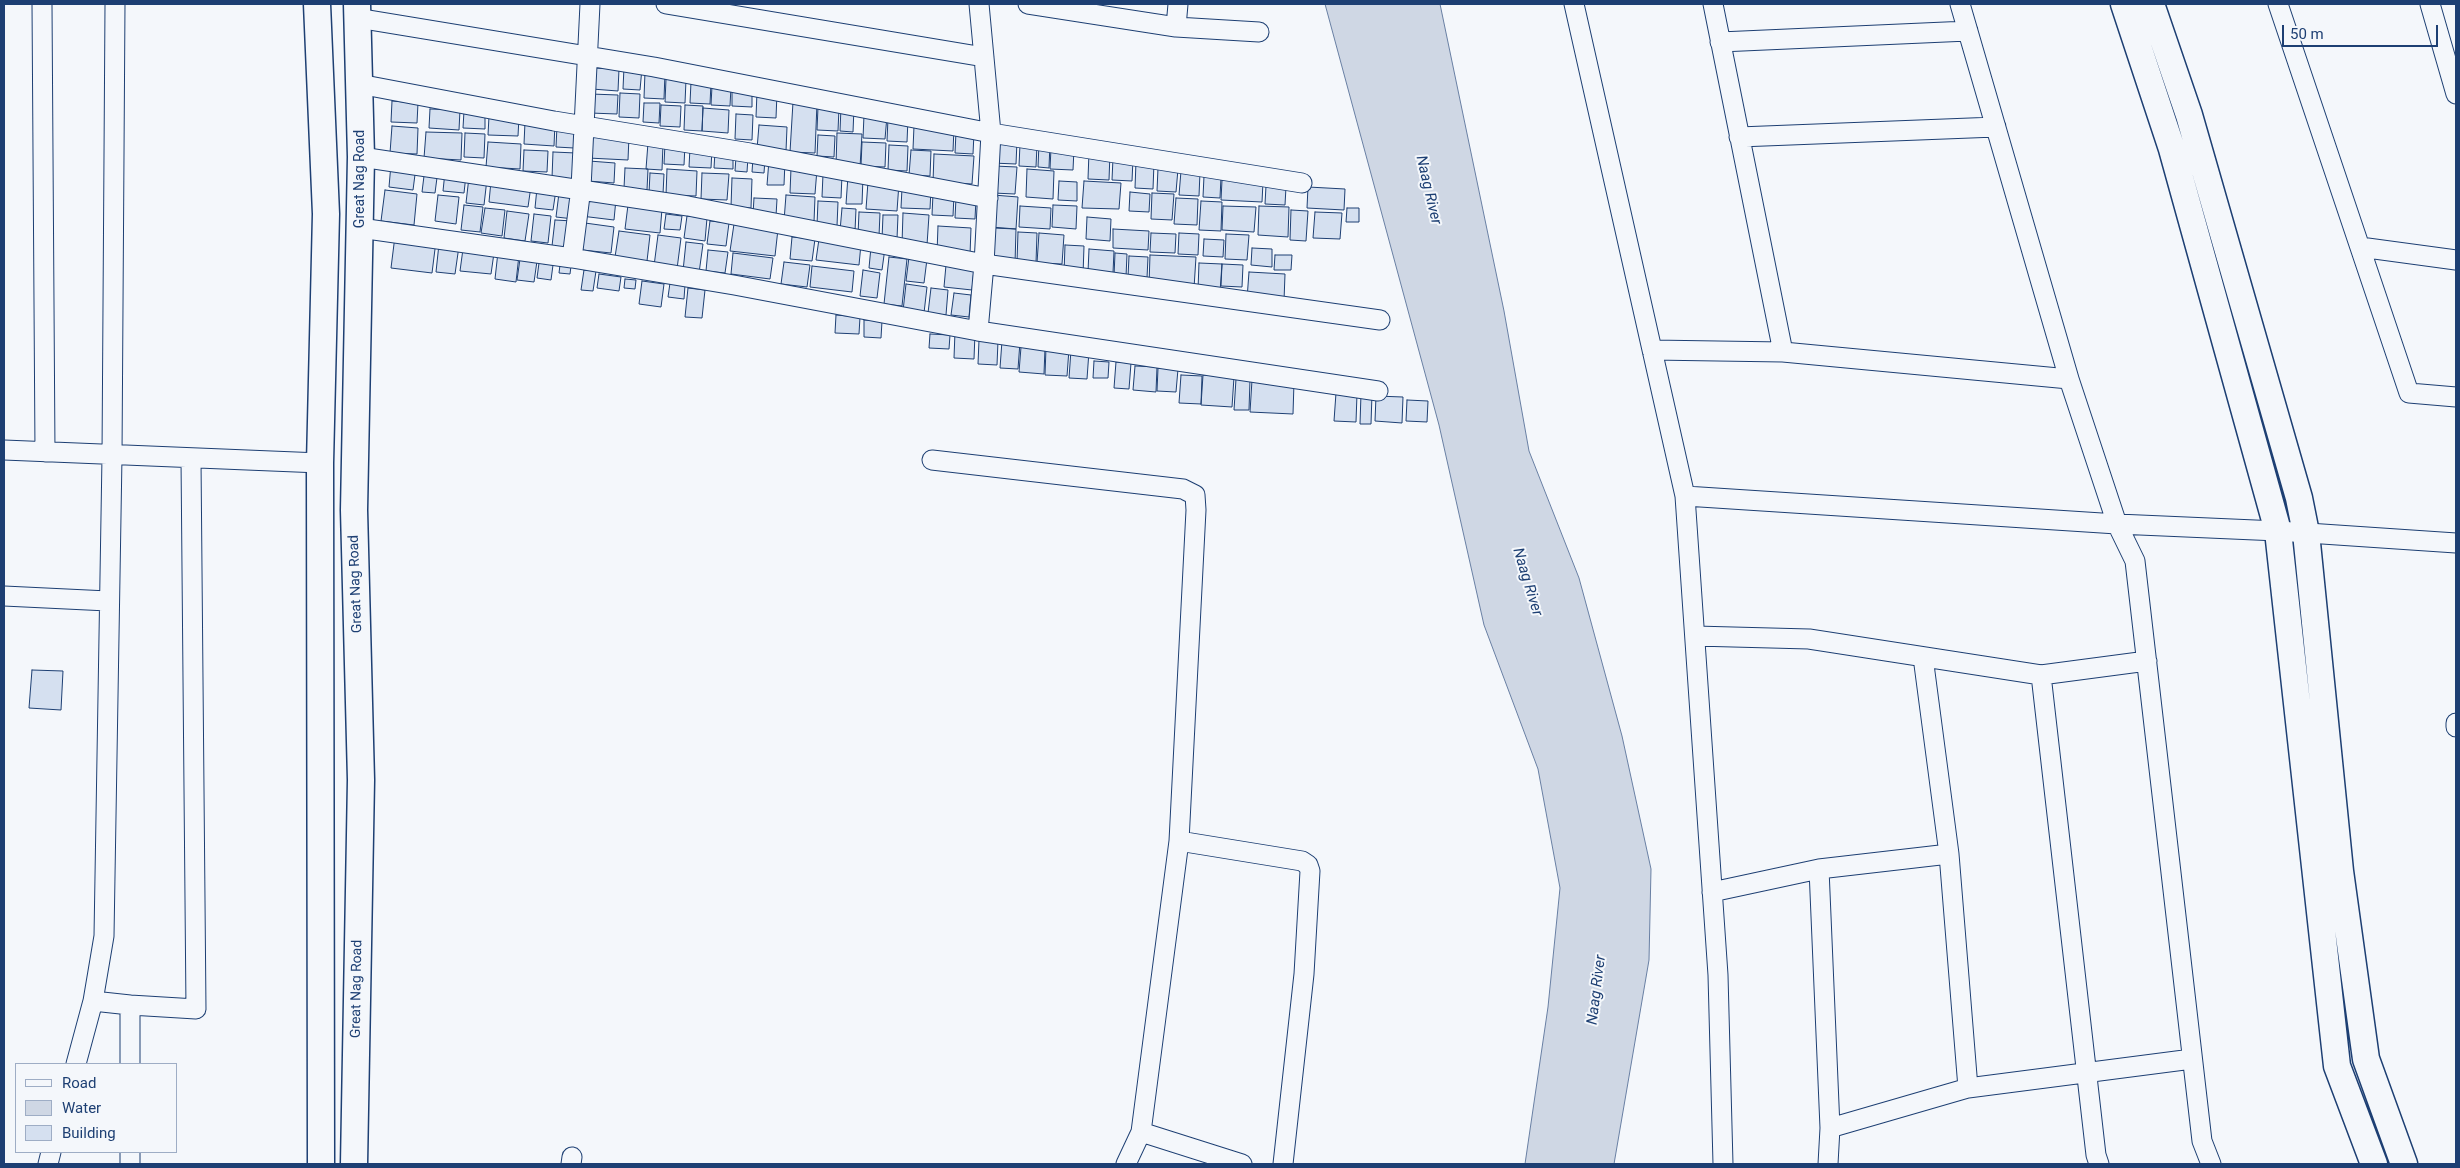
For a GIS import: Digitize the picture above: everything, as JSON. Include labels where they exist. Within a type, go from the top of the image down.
[{"type":"main road","points":[[317,4],[326,214],[320,463],[321,1164]]},
{"type":"main road","points":[[2124,4],[2172,149],[2278,531],[2337,1066],[2374,1164]]},
{"type":"main road","points":[[2152,4],[2192,124],[2296,489],[2306,533],[2340,871],[2366,1059],[2404,1164]]},
{"type":"main road","name":"Great Nag Road","points":[[354,1164],[361,780],[354,465],[361,157],[357,11]]},
{"type":"main road","points":[[320,463],[354,465]]},
{"type":"street","points":[[42,4],[45,452]]},
{"type":"street","points":[[76,1063],[94,1001],[104,936],[108,601],[112,456],[115,4]]},
{"type":"street","points":[[572,258],[581,188],[590,4]]},
{"type":"street","points":[[666,4],[984,57]]},
{"type":"street","points":[[978,331],[984,264],[991,133],[979,4]]},
{"type":"street","points":[[1028,4],[1116,10],[1176,27],[1259,32]]},
{"type":"street","points":[[1176,27],[1178,4]]},
{"type":"street","points":[[1574,4],[1685,496],[1718,975],[1723,1164]]},
{"type":"street","points":[[1713,4],[1783,352]]},
{"type":"street","points":[[1960,4],[2069,379],[2117,524],[2135,561],[2202,1141],[2211,1164]]},
{"type":"street","points":[[2278,4],[2410,393],[2456,396]]},
{"type":"street","points":[[2430,4],[2456,94]]},
{"type":"street","points":[[357,11],[587,56],[682,72],[991,133],[1302,183]]},
{"type":"street","points":[[1720,42],[1968,32]]},
{"type":"street","points":[[359,84],[585,126],[750,153],[988,198]]},
{"type":"street","points":[[1740,137],[1996,127]]},
{"type":"street","points":[[361,157],[581,188],[688,206],[984,264],[1380,320]]},
{"type":"street","points":[[360,228],[572,258],[734,285],[978,331],[1378,391]]},
{"type":"street","points":[[2360,247],[2456,260]]},
{"type":"street","points":[[1652,350],[1783,352],[2069,379]]},
{"type":"street","points":[[4,450],[112,456],[320,463]]},
{"type":"street","points":[[94,1001],[196,1009],[191,459]]},
{"type":"street","points":[[932,460],[1183,489],[1195,495],[1196,510],[1179,841],[1141,1132],[1126,1164]]},
{"type":"street","points":[[1685,496],[2117,524],[2278,531],[2456,543]]},
{"type":"street","points":[[4,596],[108,601]]},
{"type":"street","points":[[1695,636],[1809,639],[2042,675],[2146,661]]},
{"type":"street","points":[[1923,657],[1950,854],[1968,1088]]},
{"type":"street","points":[[2042,675],[2086,1071],[2096,1155],[2099,1164]]},
{"type":"street","points":[[1179,841],[1302,861],[1308,865],[1310,871],[1304,974],[1283,1164]]},
{"type":"street","points":[[1712,892],[1819,868],[1950,854]]},
{"type":"street","points":[[1819,868],[1830,1128],[1828,1164]]},
{"type":"street","points":[[130,1005],[130,1063]]},
{"type":"street","points":[[1830,1128],[1968,1088],[2086,1071],[2192,1059]]},
{"type":"street","points":[[1141,1132],[1242,1164]]},
{"type":"water","name":"Naag River","points":[[1325,4],[1440,4],[1504,311],[1529,451],[1579,578],[1622,736],[1651,869],[1649,960],[1614,1164],[1525,1164],[1548,1007],[1560,888],[1538,769],[1484,625],[1439,425]]},
{"type":"building","points":[[624,67],[642,68],[640,90],[623,89]]},
{"type":"building","points":[[593,68],[619,69],[618,91],[592,89]]},
{"type":"building","points":[[645,72],[665,73],[664,99],[644,98]]},
{"type":"building","points":[[666,79],[686,80],[685,103],[665,102]]},
{"type":"building","points":[[691,82],[711,83],[710,104],[690,103]]},
{"type":"building","points":[[712,86],[731,87],[730,106],[711,105]]},
{"type":"building","points":[[732,90],[752,91],[752,107],[732,106]]},
{"type":"building","points":[[757,92],[777,93],[776,118],[756,117]]},
{"type":"building","points":[[620,93],[640,94],[639,118],[619,117]]},
{"type":"building","points":[[591,94],[618,95],[617,114],[590,113]]},
{"type":"building","points":[[392,101],[418,103],[417,123],[391,122]]},
{"type":"building","points":[[793,102],[817,103],[815,153],[790,152]]},
{"type":"building","points":[[644,103],[660,103],[659,123],[643,122]]},
{"type":"building","points":[[661,105],[681,106],[680,127],[660,126]]},
{"type":"building","points":[[685,105],[703,106],[702,131],[684,130]]},
{"type":"building","points":[[818,107],[839,108],[838,131],[817,130]]},
{"type":"building","points":[[841,107],[854,108],[853,132],[840,131]]},
{"type":"building","points":[[703,108],[729,110],[728,133],[702,131]]},
{"type":"building","points":[[430,109],[460,110],[459,130],[429,128]]},
{"type":"building","points":[[464,111],[485,112],[485,129],[463,128]]},
{"type":"building","points":[[736,114],[753,115],[752,140],[735,139]]},
{"type":"building","points":[[864,115],[887,116],[885,139],[863,138]]},
{"type":"building","points":[[489,116],[519,117],[518,136],[488,135]]},
{"type":"building","points":[[888,118],[908,119],[907,142],[887,141]]},
{"type":"building","points":[[525,122],[555,123],[554,146],[524,144]]},
{"type":"building","points":[[759,125],[787,127],[786,151],[757,149]]},
{"type":"building","points":[[392,126],[418,128],[417,154],[390,153]]},
{"type":"building","points":[[557,126],[575,127],[574,148],[556,147]]},
{"type":"building","points":[[914,126],[954,128],[953,151],[913,149]]},
{"type":"building","points":[[426,132],[462,133],[461,160],[424,158]]},
{"type":"building","points":[[956,132],[974,133],[973,154],[955,153]]},
{"type":"building","points":[[465,133],[485,134],[484,158],[464,157]]},
{"type":"building","points":[[837,133],[862,134],[860,167],[836,165]]},
{"type":"building","points":[[589,134],[629,136],[628,160],[588,158]]},
{"type":"building","points":[[818,135],[835,136],[834,157],[817,156]]},
{"type":"building","points":[[993,140],[1017,141],[1016,164],[992,163]]},
{"type":"building","points":[[488,142],[521,144],[520,169],[486,167]]},
{"type":"building","points":[[862,142],[886,143],[885,167],[861,166]]},
{"type":"building","points":[[648,143],[663,144],[662,170],[646,169]]},
{"type":"building","points":[[1039,143],[1050,143],[1049,168],[1038,167]]},
{"type":"building","points":[[665,144],[685,145],[684,165],[664,164]]},
{"type":"building","points":[[1020,144],[1037,145],[1036,167],[1019,166]]},
{"type":"building","points":[[889,145],[908,146],[907,171],[888,170]]},
{"type":"building","points":[[690,148],[712,149],[711,168],[689,167]]},
{"type":"building","points":[[1051,148],[1074,149],[1073,170],[1050,169]]},
{"type":"building","points":[[524,150],[548,151],[547,172],[523,171]]},
{"type":"building","points":[[911,150],[931,151],[930,176],[909,175]]},
{"type":"building","points":[[553,152],[576,153],[574,179],[552,178]]},
{"type":"building","points":[[715,152],[733,153],[733,169],[714,168]]},
{"type":"building","points":[[1089,152],[1110,153],[1109,180],[1088,179]]},
{"type":"building","points":[[934,154],[974,156],[972,184],[933,182]]},
{"type":"building","points":[[736,157],[748,157],[747,172],[735,171]]},
{"type":"building","points":[[753,158],[765,159],[764,173],[752,172]]},
{"type":"building","points":[[1113,158],[1133,159],[1132,181],[1112,180]]},
{"type":"building","points":[[769,160],[785,161],[784,185],[767,185]]},
{"type":"building","points":[[589,161],[615,163],[614,183],[588,181]]},
{"type":"building","points":[[1136,162],[1154,163],[1153,189],[1135,188]]},
{"type":"building","points":[[391,164],[416,167],[413,190],[389,187]]},
{"type":"building","points":[[994,166],[1017,167],[1015,194],[993,193]]},
{"type":"building","points":[[425,168],[438,170],[435,193],[422,192]]},
{"type":"building","points":[[625,168],[648,169],[647,190],[624,188]]},
{"type":"building","points":[[791,168],[817,169],[815,194],[790,193]]},
{"type":"building","points":[[1158,168],[1178,169],[1176,192],[1157,191]]},
{"type":"building","points":[[667,169],[697,171],[696,196],[666,195]]},
{"type":"building","points":[[1027,169],[1054,171],[1053,199],[1026,197]]},
{"type":"building","points":[[1181,171],[1200,172],[1199,196],[1179,195]]},
{"type":"building","points":[[445,172],[466,175],[464,193],[443,191]]},
{"type":"building","points":[[650,173],[664,174],[663,194],[649,193]]},
{"type":"building","points":[[702,173],[729,174],[727,200],[701,199]]},
{"type":"building","points":[[823,174],[842,175],[841,198],[822,197]]},
{"type":"building","points":[[848,176],[863,177],[862,204],[846,204]]},
{"type":"building","points":[[1204,176],[1221,177],[1220,198],[1203,197]]},
{"type":"building","points":[[469,177],[487,179],[484,205],[466,203]]},
{"type":"building","points":[[732,178],[752,179],[751,208],[731,207]]},
{"type":"building","points":[[1222,180],[1263,182],[1262,202],[1221,200]]},
{"type":"building","points":[[491,181],[531,186],[528,207],[489,202]]},
{"type":"building","points":[[1059,181],[1077,182],[1077,201],[1058,200]]},
{"type":"building","points":[[1084,181],[1121,183],[1119,209],[1082,208]]},
{"type":"building","points":[[868,182],[899,183],[897,211],[866,209]]},
{"type":"building","points":[[1266,186],[1286,187],[1285,205],[1265,204]]},
{"type":"building","points":[[1308,187],[1345,189],[1344,210],[1307,208]]},
{"type":"building","points":[[537,188],[556,190],[553,210],[535,208]]},
{"type":"building","points":[[902,188],[931,189],[930,209],[901,208]]},
{"type":"building","points":[[385,190],[417,194],[414,225],[381,221]]},
{"type":"building","points":[[1130,192],[1150,194],[1149,212],[1129,211]]},
{"type":"building","points":[[559,193],[577,195],[574,219],[556,217]]},
{"type":"building","points":[[1152,193],[1174,194],[1172,220],[1151,219]]},
{"type":"building","points":[[933,194],[954,195],[953,216],[932,215]]},
{"type":"building","points":[[438,195],[459,197],[456,224],[435,221]]},
{"type":"building","points":[[583,195],[616,199],[614,220],[581,216]]},
{"type":"building","points":[[786,195],[815,197],[814,222],[784,221]]},
{"type":"building","points":[[993,195],[1018,197],[1016,229],[991,227]]},
{"type":"building","points":[[754,198],[777,199],[776,216],[753,214]]},
{"type":"building","points":[[956,198],[976,199],[975,219],[955,218]]},
{"type":"building","points":[[1176,198],[1198,199],[1197,225],[1174,224]]},
{"type":"building","points":[[818,201],[838,202],[837,226],[817,225]]},
{"type":"building","points":[[1201,201],[1222,202],[1221,231],[1199,230]]},
{"type":"building","points":[[464,205],[483,207],[480,232],[461,230]]},
{"type":"building","points":[[628,205],[662,209],[660,233],[625,229]]},
{"type":"building","points":[[1053,205],[1077,206],[1076,229],[1052,227]]},
{"type":"building","points":[[1020,206],[1051,208],[1050,229],[1019,227]]},
{"type":"building","points":[[1223,206],[1256,207],[1254,232],[1222,230]]},
{"type":"building","points":[[1259,206],[1289,207],[1288,237],[1258,235]]},
{"type":"building","points":[[485,208],[505,210],[502,236],[481,233]]},
{"type":"building","points":[[842,208],[856,209],[855,231],[840,231]]},
{"type":"building","points":[[1347,208],[1359,208],[1359,222],[1346,222]]},
{"type":"building","points":[[1291,210],[1308,211],[1306,241],[1290,240]]},
{"type":"building","points":[[507,211],[529,214],[525,241],[504,238]]},
{"type":"building","points":[[859,212],[880,213],[879,236],[858,235]]},
{"type":"building","points":[[1315,212],[1342,213],[1340,239],[1313,238]]},
{"type":"building","points":[[903,213],[929,215],[927,245],[902,244]]},
{"type":"building","points":[[534,214],[551,216],[548,243],[531,241]]},
{"type":"building","points":[[666,214],[682,216],[680,230],[664,229]]},
{"type":"building","points":[[883,215],[898,215],[897,239],[882,239]]},
{"type":"building","points":[[687,216],[707,218],[705,241],[684,238]]},
{"type":"building","points":[[1087,217],[1111,219],[1110,241],[1086,239]]},
{"type":"building","points":[[555,220],[573,221],[570,248],[552,246]]},
{"type":"building","points":[[710,221],[729,223],[726,246],[707,244]]},
{"type":"building","points":[[585,223],[614,227],[611,253],[582,250]]},
{"type":"building","points":[[734,224],[778,229],[775,256],[730,251]]},
{"type":"building","points":[[938,226],[971,228],[970,255],[937,253]]},
{"type":"building","points":[[993,228],[1016,229],[1015,264],[991,263]]},
{"type":"building","points":[[1113,229],[1149,231],[1148,250],[1113,248]]},
{"type":"building","points":[[619,231],[650,235],[647,261],[615,257]]},
{"type":"building","points":[[1018,232],[1037,233],[1036,263],[1017,262]]},
{"type":"building","points":[[1039,233],[1064,235],[1062,264],[1037,263]]},
{"type":"building","points":[[1151,233],[1176,234],[1175,253],[1150,252]]},
{"type":"building","points":[[1179,233],[1199,234],[1198,255],[1178,254]]},
{"type":"building","points":[[1226,234],[1249,235],[1247,260],[1225,259]]},
{"type":"building","points":[[658,235],[681,238],[677,269],[654,266]]},
{"type":"building","points":[[395,236],[436,241],[432,273],[391,268]]},
{"type":"building","points":[[792,237],[815,239],[812,261],[790,259]]},
{"type":"building","points":[[819,239],[861,244],[859,265],[816,260]]},
{"type":"building","points":[[1204,239],[1224,240],[1223,257],[1203,256]]},
{"type":"building","points":[[686,242],[703,244],[699,273],[683,271]]},
{"type":"building","points":[[439,244],[459,246],[455,274],[436,272]]},
{"type":"building","points":[[1065,245],[1084,246],[1083,275],[1064,274]]},
{"type":"building","points":[[871,247],[885,248],[882,270],[869,268]]},
{"type":"building","points":[[1252,248],[1272,249],[1272,267],[1251,265]]},
{"type":"building","points":[[463,249],[494,253],[491,274],[460,271]]},
{"type":"building","points":[[1089,249],[1114,251],[1113,273],[1088,272]]},
{"type":"building","points":[[708,250],[728,252],[725,273],[706,271]]},
{"type":"building","points":[[498,252],[519,255],[516,282],[495,279]]},
{"type":"building","points":[[733,253],[773,258],[770,279],[731,274]]},
{"type":"building","points":[[1115,253],[1127,254],[1126,277],[1114,276]]},
{"type":"building","points":[[1150,255],[1196,257],[1194,288],[1149,285]]},
{"type":"building","points":[[1275,255],[1292,255],[1291,270],[1274,270]]},
{"type":"building","points":[[1129,256],[1148,257],[1147,278],[1128,277]]},
{"type":"building","points":[[889,257],[907,259],[902,306],[884,304]]},
{"type":"building","points":[[909,257],[927,259],[924,283],[906,281]]},
{"type":"building","points":[[520,259],[537,261],[534,282],[517,280]]},
{"type":"building","points":[[784,262],[810,265],[807,287],[781,284]]},
{"type":"building","points":[[539,263],[553,265],[551,280],[537,278]]},
{"type":"building","points":[[1199,263],[1222,264],[1220,292],[1198,290]]},
{"type":"building","points":[[1222,264],[1243,265],[1242,287],[1221,286]]},
{"type":"building","points":[[560,265],[571,266],[570,274],[559,273]]},
{"type":"building","points":[[946,265],[974,269],[972,290],[944,287]]},
{"type":"building","points":[[812,266],[854,271],[852,292],[810,287]]},
{"type":"building","points":[[584,270],[596,271],[593,291],[581,290]]},
{"type":"building","points":[[863,270],[880,273],[877,298],[860,296]]},
{"type":"building","points":[[1249,272],[1285,274],[1284,301],[1247,299]]},
{"type":"building","points":[[599,274],[621,277],[619,291],[597,288]]},
{"type":"building","points":[[625,279],[636,280],[635,289],[624,288]]},
{"type":"building","points":[[642,281],[664,284],[661,307],[639,304]]},
{"type":"building","points":[[670,283],[685,285],[684,299],[668,297]]},
{"type":"building","points":[[906,284],[927,287],[924,313],[903,311]]},
{"type":"building","points":[[688,288],[705,290],[702,318],[685,317]]},
{"type":"building","points":[[931,288],[948,290],[946,315],[928,313]]},
{"type":"building","points":[[954,293],[971,295],[969,317],[951,315]]},
{"type":"building","points":[[836,315],[860,317],[859,334],[835,333]]},
{"type":"building","points":[[864,320],[882,321],[881,338],[864,337]]},
{"type":"building","points":[[955,332],[975,333],[974,359],[954,358]]},
{"type":"building","points":[[930,334],[950,335],[949,349],[929,348]]},
{"type":"building","points":[[979,340],[998,341],[997,365],[978,364]]},
{"type":"building","points":[[1002,341],[1020,342],[1018,369],[1000,368]]},
{"type":"building","points":[[1021,347],[1045,348],[1044,374],[1019,372]]},
{"type":"building","points":[[1046,348],[1069,349],[1067,376],[1045,375]]},
{"type":"building","points":[[1071,350],[1089,351],[1087,379],[1069,378]]},
{"type":"building","points":[[1094,361],[1109,362],[1108,378],[1093,378]]},
{"type":"building","points":[[1116,362],[1131,363],[1129,389],[1114,388]]},
{"type":"building","points":[[1135,366],[1157,367],[1156,392],[1133,390]]},
{"type":"building","points":[[1158,368],[1178,369],[1176,392],[1157,391]]},
{"type":"building","points":[[1181,375],[1202,376],[1201,404],[1179,403]]},
{"type":"building","points":[[1203,375],[1234,377],[1232,407],[1201,405]]},
{"type":"building","points":[[1236,379],[1250,380],[1249,410],[1234,410]]},
{"type":"building","points":[[1252,380],[1294,382],[1293,414],[1250,412]]},
{"type":"building","points":[[1336,393],[1357,394],[1356,422],[1334,421]]},
{"type":"building","points":[[1361,394],[1372,394],[1371,424],[1360,424]]},
{"type":"building","points":[[1376,396],[1403,397],[1402,423],[1375,421]]},
{"type":"building","points":[[1407,400],[1428,401],[1427,422],[1406,421]]},
{"type":"building","points":[[32,670],[63,671],[61,710],[29,708]]}]
